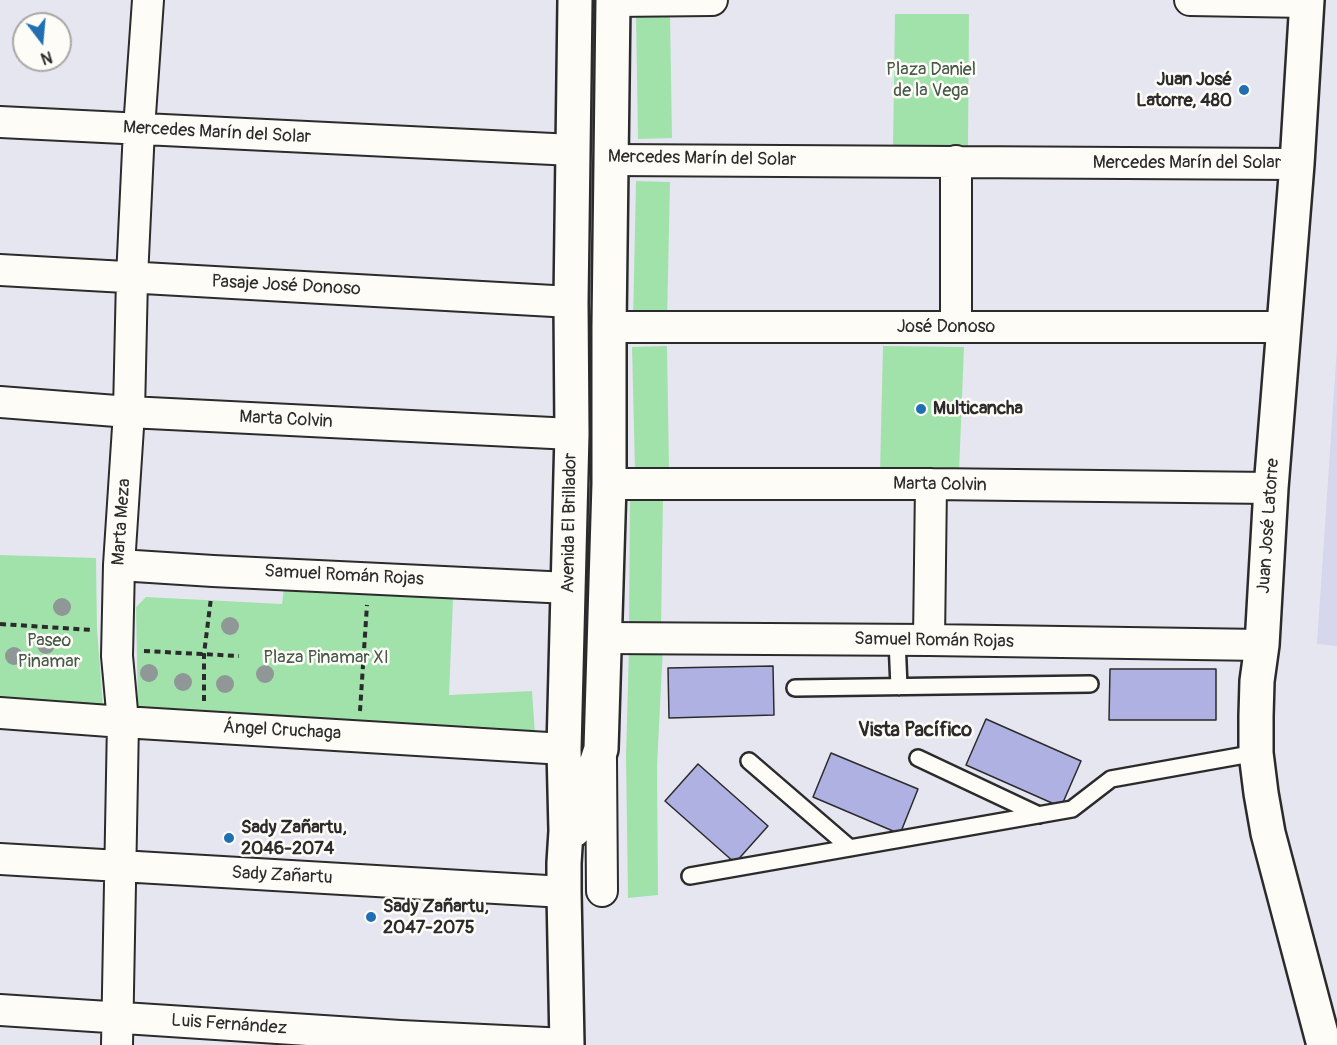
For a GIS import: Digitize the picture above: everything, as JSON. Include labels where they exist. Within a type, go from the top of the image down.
[{"type":"street","name":"Marta Meza","points":[[117,1031],[123,722],[117,644],[119,565],[129,412],[139,129],[148,0]]},
{"type":"street","name":"Avenida El Brillador","points":[[567,1045],[564,749],[572,434],[575,0]]},
{"type":"street","points":[[613,1],[712,0]]},
{"type":"street","points":[[1190,0],[1307,1]]},
{"type":"street","name":"Avenida El Brillador","points":[[602,891],[601,749],[609,484],[613,1]]},
{"type":"street","name":"Juan José Latorre","points":[[1307,1],[1297,164],[1271,488],[1262,645],[1257,681],[1256,753],[1268,833],[1324,1045]]},
{"type":"street","name":"Mercedes Marín del Solar","points":[[0,122],[573,150],[611,160],[1297,164]]},
{"type":"street","points":[[956,162],[956,326]]},
{"type":"street","name":"Pasaje José Donoso","points":[[0,270],[572,302]]},
{"type":"street","name":"José Donoso","points":[[609,327],[1284,327]]},
{"type":"street","name":"Marta Colvin","points":[[0,402],[129,412],[572,434]]},
{"type":"street","name":"Marta Colvin","points":[[609,484],[931,484],[1271,488]]},
{"type":"street","points":[[929,640],[931,484]]},
{"type":"street","name":"Samuel Román Rojas","points":[[119,565],[569,588]]},
{"type":"street","name":"Samuel Román Rojas","points":[[605,638],[1262,645]]},
{"type":"street","name":"Ángel Cruchaga","points":[[0,713],[564,749]]},
{"type":"street","points":[[564,878],[601,749]]},
{"type":"street","name":"Sady Zañartu","points":[[0,859],[120,866],[564,878]]},
{"type":"street","name":"Luis Fernández","points":[[0,1010],[117,1031],[567,1045]]},
{"type":"lane","points":[[897,640],[898,687]]},
{"type":"lane","points":[[795,688],[1090,684]]},
{"type":"lane","points":[[690,876],[1072,809],[1111,779],[1256,753]]},
{"type":"lane","points":[[918,758],[1039,815]]},
{"type":"lane","points":[[749,761],[850,848]]},
{"type":"path","points":[[201,726],[204,654],[213,571]]},
{"type":"path","points":[[358,736],[369,577]]},
{"type":"path","points":[[0,624],[117,644],[137,651],[239,656]]},
{"type":"shaded area","points":[[1337,347],[1337,646],[1317,644]]},
{"type":"green space","points":[[670,14],[672,138],[638,139],[636,15]]},
{"type":"green space","name":"Plaza Daniel de la Vega","points":[[895,14],[969,14],[968,146],[893,146]]},
{"type":"green space","points":[[636,181],[670,182],[667,322],[633,321]]},
{"type":"green space","points":[[667,346],[669,470],[635,471],[632,347]]},
{"type":"green space","name":"Multicancha","points":[[883,346],[964,347],[959,472],[880,471]]},
{"type":"green space","points":[[630,496],[663,496],[661,630],[629,629]]},
{"type":"green space","name":"Paseo Pinamar","points":[[0,555],[96,558],[97,629],[103,706],[0,702]]},
{"type":"green space","name":"Plaza Pinamar XI","points":[[284,588],[453,599],[449,695],[532,691],[535,734],[138,713],[136,607],[146,597],[282,604]]},
{"type":"green space","points":[[663,647],[657,766],[658,895],[628,898],[626,756],[629,648]]},
{"type":"building","points":[[773,666],[774,715],[669,718],[668,668]]},
{"type":"building","points":[[1110,669],[1216,669],[1216,720],[1109,720]]},
{"type":"building","points":[[986,719],[1081,761],[1061,807],[966,765]]},
{"type":"building","points":[[831,753],[918,789],[900,834],[813,797]]},
{"type":"building","points":[[698,764],[768,826],[735,863],[665,801]]},
{"type":"place","name":"Juan José Latorre, 480","points":[[1244,90]]},
{"type":"place","name":"Multicancha","points":[[921,409]]},
{"type":"place","name":"Sady Zañartu, 2046-2074","points":[[229,838]]},
{"type":"place","name":"Sady Zañartu, 2047-2075","points":[[371,917]]},
{"type":"district","name":"Vista Pacífico","points":[[915,731]]}]
